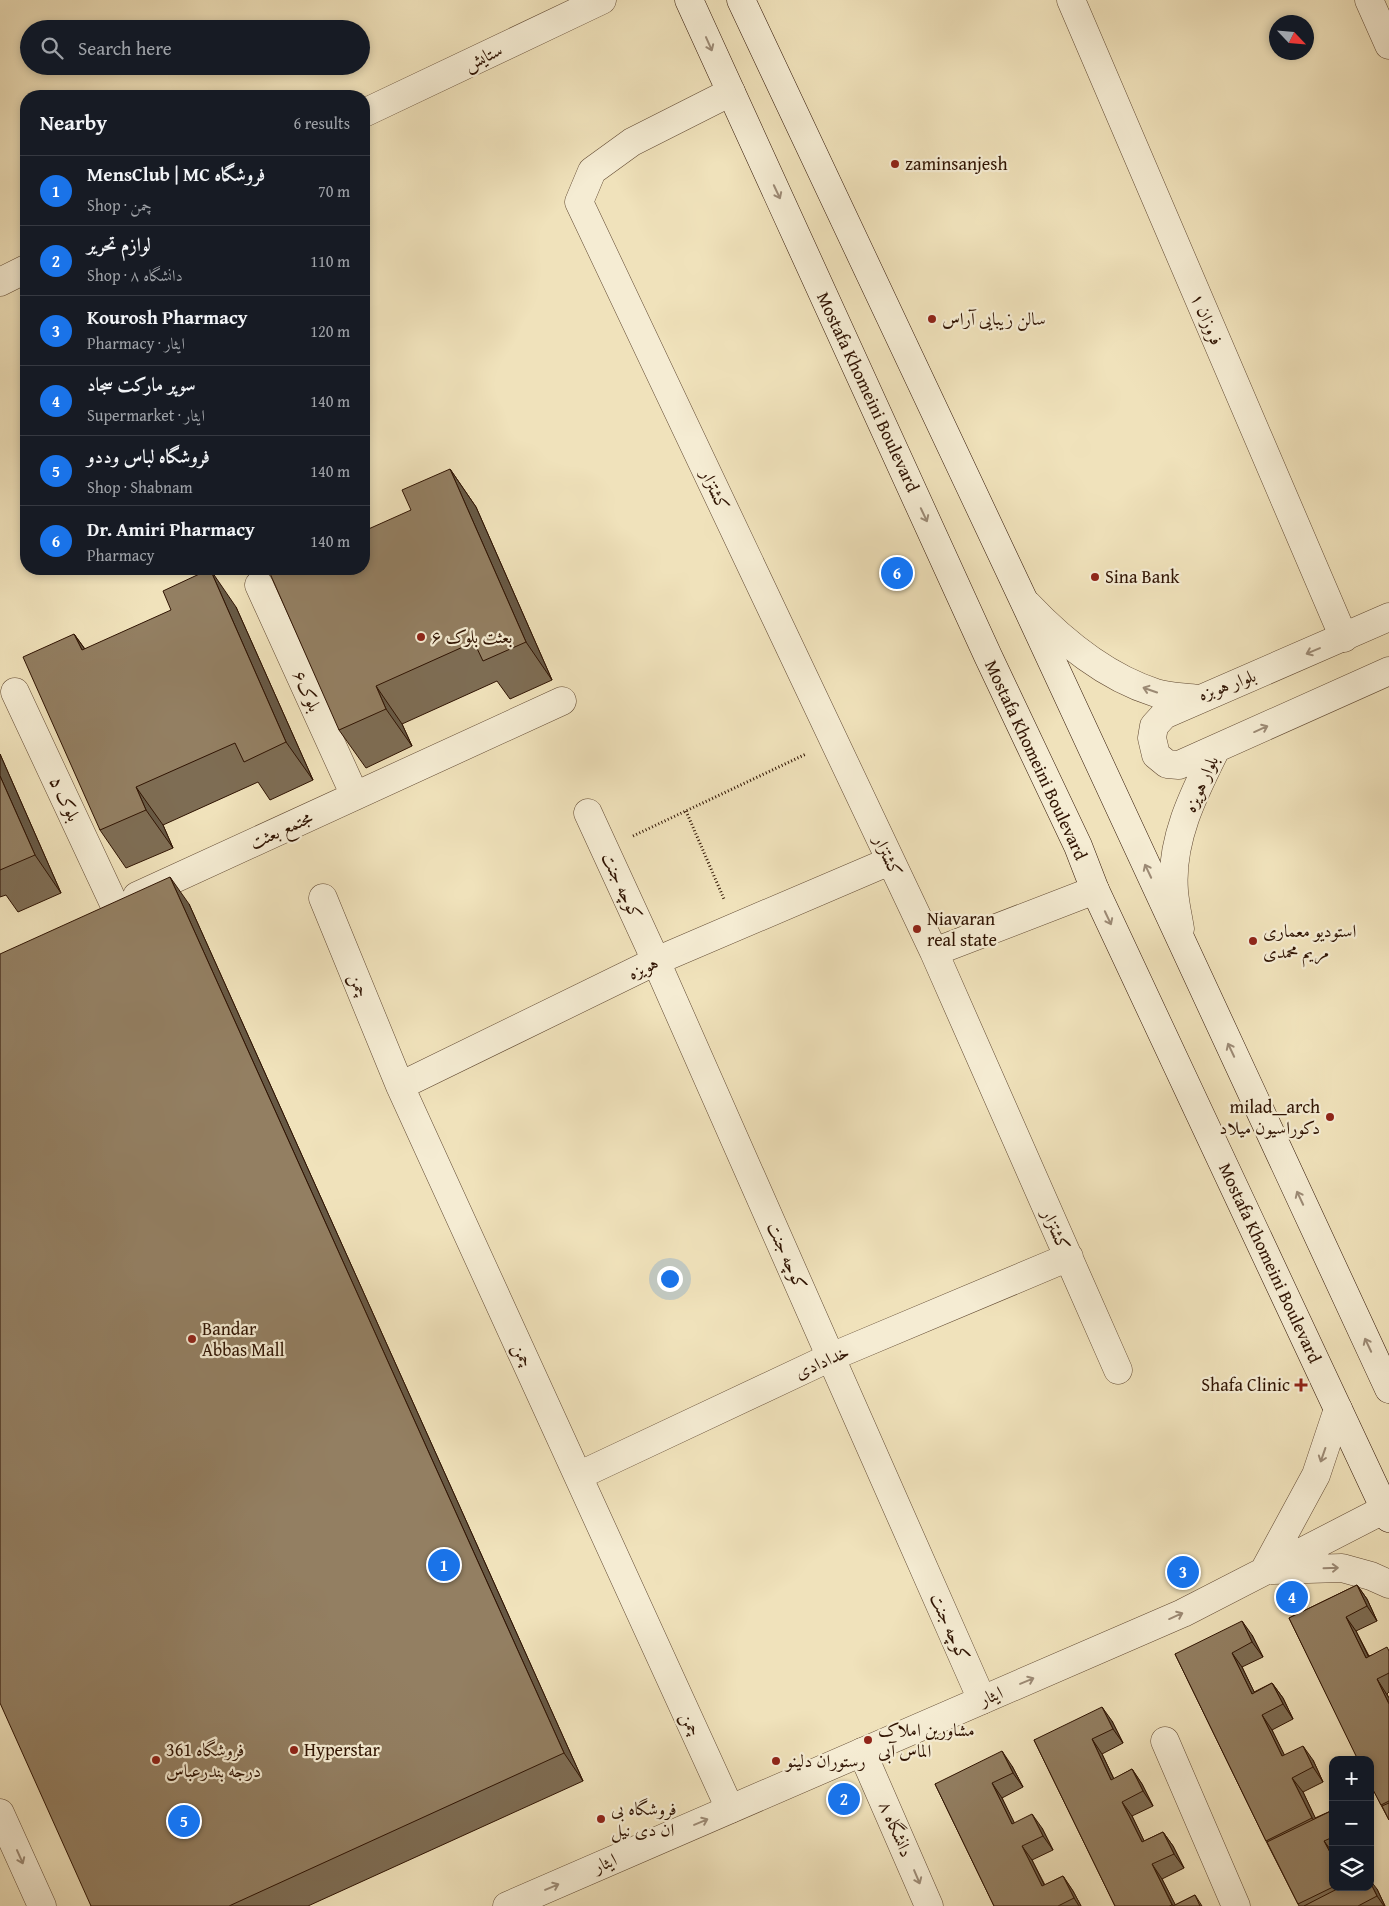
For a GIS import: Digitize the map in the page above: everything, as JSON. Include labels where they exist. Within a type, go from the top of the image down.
[{"type":"street","name":"ستایش","points":[[370,110],[602,0]]},
{"type":"street","name":"Mostafa Khomeini Boulevard","points":[[689,0],[988,656],[1078,846],[1095,890],[1338,1409],[1388,1511]]},
{"type":"street","points":[[741,0],[1024,601],[1183,948],[1389,1389]]},
{"type":"street","name":"فروزان ۱","points":[[1071,0],[1344,638]]},
{"type":"street","points":[[1369,0],[1389,44]]},
{"type":"street","name":"کشتزار","points":[[731,92],[632,142],[592,171],[579,202],[934,952],[1118,1370]]},
{"type":"street","points":[[0,282],[20,272]]},
{"type":"street","name":"بلوک۶","points":[[259,585],[355,796]]},
{"type":"street","name":"بلوار هوبزه","points":[[1024,601],[1051,629],[1074,648],[1126,682],[1158,693],[1198,699],[1344,638],[1389,617]]},
{"type":"street","name":"بلوار هویزه","points":[[1183,948],[1174,890],[1176,849],[1190,802],[1216,749],[1389,671]]},
{"type":"street","name":"بلوک ۵","points":[[15,692],[115,906]]},
{"type":"street","points":[[1198,699],[1164,715],[1154,726],[1152,738],[1156,754],[1167,764],[1179,765],[1216,749]]},
{"type":"street","name":"مجتمع بعثت","points":[[89,919],[562,701]]},
{"type":"street","name":"کوچه جنت","points":[[588,813],[656,961],[982,1700]]},
{"type":"street","name":"هویزه","points":[[400,1086],[656,961],[890,861]]},
{"type":"street","points":[[934,952],[1095,890]]},
{"type":"street","name":"چمن","points":[[323,898],[400,1086],[730,1809]]},
{"type":"street","name":"خدادادی","points":[[578,1476],[831,1357],[1069,1257]]},
{"type":"street","points":[[1264,1571],[1293,1521],[1316,1475],[1338,1409]]},
{"type":"street","name":"ایثار","points":[[507,1906],[1183,1613],[1264,1571],[1388,1511]]},
{"type":"street","points":[[1264,1571],[1342,1568],[1371,1576],[1389,1584]]},
{"type":"street","points":[[1165,1741],[1236,1906]]},
{"type":"street","name":"دانشگاه ۸","points":[[862,1752],[929,1906]]},
{"type":"street","points":[[0,1813],[42,1906]]},
{"type":"path","points":[[605,849],[834,742]]},
{"type":"path","points":[[686,811],[736,927]]},
{"type":"building","name":"بعثت بلوک ۶","points":[[450,469],[526,642],[483,661],[474,642],[376,686],[386,709],[339,730],[271,575],[370,575],[370,528],[411,510],[402,490]]},
{"type":"building","points":[[197,575],[213,575],[286,742],[244,762],[235,743],[136,787],[146,810],[100,830],[23,657],[74,634],[82,650],[171,610],[163,591]]},
{"type":"building","points":[[0,776],[35,855],[0,870]]},
{"type":"building","name":"Bandar Abbas Mall","points":[[170,877],[564,1753],[229,1906],[91,1906],[0,1703],[0,954]]},
{"type":"building","points":[[1357,1585],[1367,1606],[1346,1617],[1366,1658],[1387,1647],[1389,1651],[1389,1673],[1377,1679],[1389,1704],[1389,1801],[1381,1805],[1374,1792],[1374,1756],[1356,1756],[1289,1618]]},
{"type":"building","points":[[1242,1621],[1252,1642],[1232,1653],[1252,1694],[1272,1683],[1283,1704],[1262,1715],[1282,1756],[1303,1746],[1313,1767],[1292,1778],[1312,1818],[1266,1841],[1175,1654]]},
{"type":"building","points":[[1102,1707],[1113,1729],[1092,1739],[1111,1780],[1132,1769],[1143,1791],[1122,1802],[1142,1842],[1163,1832],[1174,1854],[1152,1864],[1172,1905],[1115,1906],[1034,1740]]},
{"type":"building","points":[[1002,1751],[1013,1773],[992,1783],[1012,1824],[1032,1814],[1043,1836],[1022,1846],[1042,1886],[1063,1876],[1074,1898],[1058,1906],[994,1906],[935,1784]]},
{"type":"building","points":[[1389,1803],[1389,1820],[1382,1806]]},
{"type":"building","points":[[1329,1812],[1329,1839],[1324,1841],[1329,1850],[1329,1889],[1298,1904],[1267,1842]]},
{"type":"building","points":[[1374,1890],[1377,1896],[1358,1906],[1304,1906],[1333,1891]]},
{"type":"building","points":[[1195,1895],[1200,1906],[1173,1906]]},
{"type":"place","name":"zaminsanjesh","points":[[895,164]]},
{"type":"place","name":"سالن زیبایی آراس","points":[[932,319]]},
{"type":"place","name":"Dr. Amiri Pharmacy","points":[[897,573]]},
{"type":"place","name":"Sina Bank","points":[[1095,577]]},
{"type":"place","name":"بعثت بلوک ۶","points":[[421,637]]},
{"type":"place","name":"Niavaran real state","points":[[917,929]]},
{"type":"place","name":"استودیو معماری مریم محمدی","points":[[1253,941]]},
{"type":"place","name":"milad__arch دکوراسیون میلاد","points":[[1330,1117]]},
{"type":"place","name":"Bandar Abbas Mall","points":[[192,1339]]},
{"type":"place","name":"Shafa Clinic","points":[[1301,1385]]},
{"type":"place","name":"MensClub | MC فروشگاه","points":[[444,1565]]},
{"type":"place","name":"Kourosh Pharmacy","points":[[1183,1572]]},
{"type":"place","name":"سوپر مارکت سجاد","points":[[1292,1597]]},
{"type":"place","name":"مشاورین املاک الماس آبی","points":[[868,1740]]},
{"type":"place","name":"Hyperstar","points":[[294,1750]]},
{"type":"place","name":"فروشگاه 361 درجه بندرعباس","points":[[156,1760]]},
{"type":"place","name":"رستوران دلینو","points":[[776,1761]]},
{"type":"place","name":"لوازم تحریر","points":[[844,1799]]},
{"type":"place","name":"فروشگاه بی ان دی نیل","points":[[601,1819]]},
{"type":"place","name":"فروشگاه لباس وددو","points":[[184,1821]]}]
